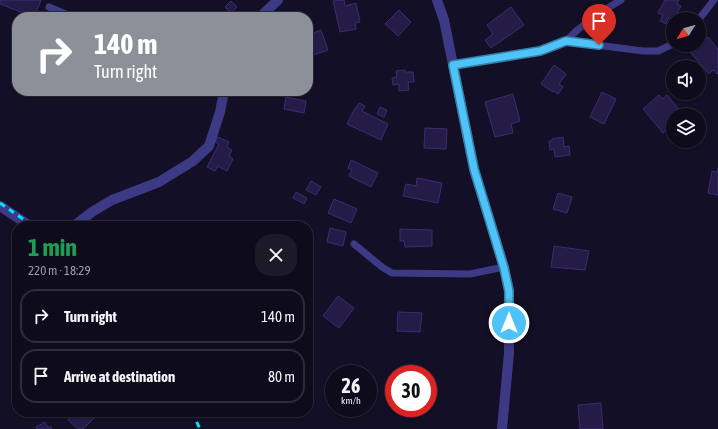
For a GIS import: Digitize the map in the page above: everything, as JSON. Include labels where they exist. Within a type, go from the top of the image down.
[{"type":"street","points":[[265,12],[278,0]]},
{"type":"street","points":[[437,0],[444,20],[474,169],[504,268],[509,291],[509,353],[502,429]]},
{"type":"street","points":[[80,221],[112,200],[159,182],[193,161],[209,146],[220,112],[223,96]]},
{"type":"street","points":[[0,206],[22,221]]},
{"type":"lane","points":[[453,65],[540,51],[566,41],[588,21],[621,0]]},
{"type":"lane","points":[[705,12],[714,0]]},
{"type":"lane","points":[[49,7],[60,12]]},
{"type":"lane","points":[[566,41],[643,51],[658,51],[666,47]]},
{"type":"lane","points":[[354,244],[382,267],[392,273],[470,274],[504,268]]},
{"type":"building","points":[[0,0],[41,0],[36,12],[21,12],[0,4]]},
{"type":"building","points":[[344,0],[345,6],[356,3],[360,22],[355,23],[356,29],[340,32],[333,1]]},
{"type":"building","points":[[665,0],[679,0],[677,4],[681,6],[678,12],[666,12],[666,24],[660,21],[663,15],[658,13]]},
{"type":"building","points":[[231,1],[237,7],[230,12],[225,7]]},
{"type":"building","points":[[511,7],[524,25],[491,48],[485,40],[493,34],[487,25]]},
{"type":"building","points":[[399,10],[411,22],[398,36],[385,24]]},
{"type":"building","points":[[321,30],[328,50],[313,55],[313,33]]},
{"type":"building","points":[[708,37],[718,49],[717,74],[713,70],[709,74],[706,71],[706,60],[697,60],[690,52],[706,52],[706,39]]},
{"type":"building","points":[[554,65],[566,74],[559,84],[563,87],[558,94],[541,84]]},
{"type":"building","points":[[405,70],[405,72],[413,72],[414,82],[408,82],[409,90],[399,91],[399,84],[393,85],[392,78],[397,77],[396,71]]},
{"type":"building","points":[[602,92],[616,99],[604,124],[590,117]]},
{"type":"building","points":[[513,94],[520,121],[511,124],[513,133],[495,137],[485,102]]},
{"type":"building","points":[[659,95],[662,99],[666,96],[666,100],[671,100],[678,108],[666,108],[666,130],[663,133],[643,109]]},
{"type":"building","points":[[286,97],[306,101],[304,113],[284,109]]},
{"type":"building","points":[[359,103],[365,106],[362,111],[388,124],[381,140],[347,124]]},
{"type":"building","points":[[380,107],[387,110],[384,117],[377,114]]},
{"type":"building","points":[[425,128],[447,129],[446,149],[424,148]]},
{"type":"building","points":[[218,137],[229,142],[227,147],[232,150],[229,156],[233,159],[227,171],[218,166],[215,171],[207,167],[219,144],[215,142]]},
{"type":"building","points":[[563,137],[564,147],[569,146],[570,155],[555,157],[554,149],[550,150],[549,141]]},
{"type":"building","points":[[351,160],[378,173],[371,187],[349,176],[352,170],[348,168]]},
{"type":"building","points":[[718,168],[718,195],[708,193],[712,171],[717,172]]},
{"type":"building","points":[[417,178],[442,183],[438,203],[403,196],[406,184],[416,186]]},
{"type":"building","points":[[311,181],[321,187],[316,195],[306,190]]},
{"type":"building","points":[[296,192],[307,198],[304,204],[293,198]]},
{"type":"building","points":[[558,193],[572,197],[567,213],[553,209]]},
{"type":"building","points":[[334,199],[357,209],[351,223],[328,213]]},
{"type":"building","points":[[330,228],[346,232],[343,246],[327,242]]},
{"type":"building","points":[[400,229],[432,230],[432,246],[405,247],[404,241],[400,241]]},
{"type":"building","points":[[554,246],[589,251],[585,270],[551,267]]},
{"type":"building","points":[[338,296],[354,308],[339,328],[323,316]]},
{"type":"building","points":[[398,312],[422,313],[420,332],[397,331]]},
{"type":"building","points":[[601,403],[603,429],[580,429],[578,405]]},
{"type":"building","points":[[71,417],[95,417],[83,429],[78,429],[68,420]]},
{"type":"building","points":[[45,422],[48,428],[50,426],[52,429],[37,429],[36,427]]},
{"type":"railway","points":[[0,203],[26,221]]},
{"type":"railway","points":[[194,417],[200,429]]},
{"type":"route","points":[[509,323],[509,291],[504,268],[474,169],[453,65],[540,51],[566,41],[599,45]]}]
